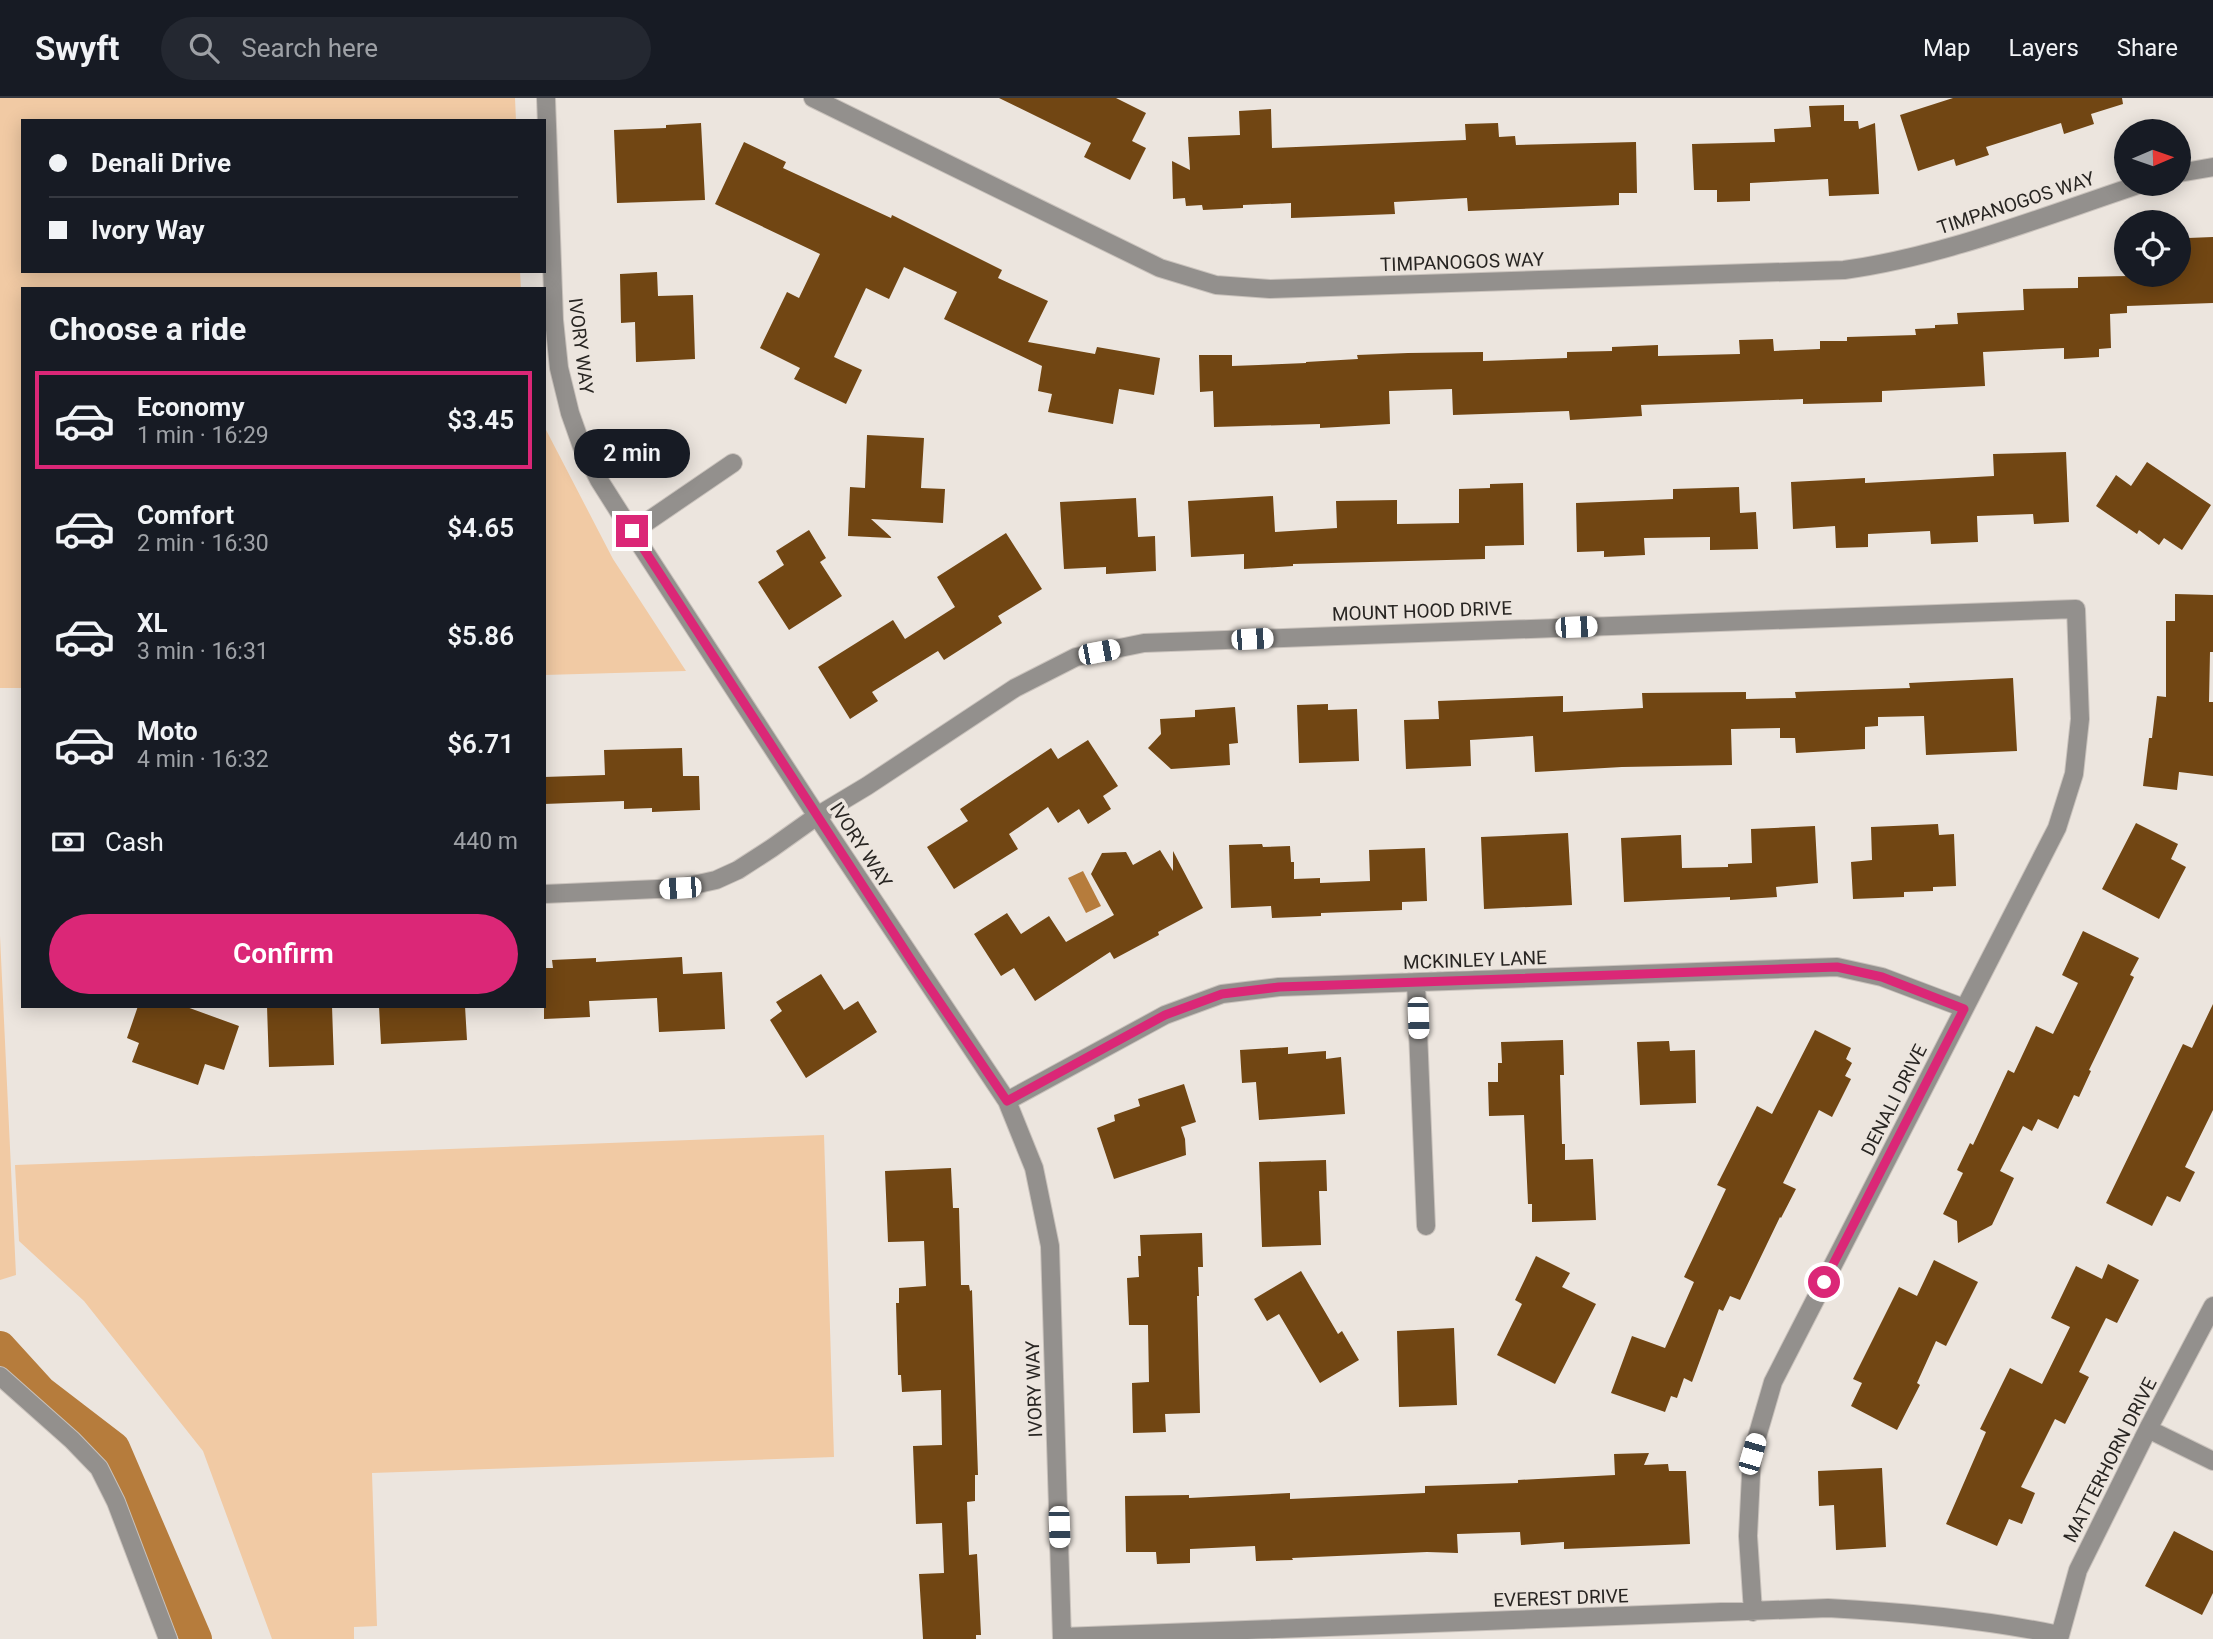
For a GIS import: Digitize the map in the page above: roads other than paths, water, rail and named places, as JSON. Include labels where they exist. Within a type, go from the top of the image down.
[{"type":"street","name":"IVORY WAY","points":[[546,98],[554,320],[559,368],[569,414],[582,447],[599,480],[817,816],[1007,1101],[1034,1168],[1050,1246],[1062,1638]]},
{"type":"street","name":"TIMPANOGOS WAY","points":[[813,98],[1160,268],[1216,285],[1270,289],[1844,271],[1889,264],[1935,251],[2114,193]]},
{"type":"street","points":[[2191,171],[2213,167]]},
{"type":"street","points":[[632,531],[733,463]]},
{"type":"street","name":"MOUNT HOOD DRIVE","points":[[546,894],[680,888],[716,880],[738,870],[1015,688],[1076,657],[1144,643],[2076,609]]},
{"type":"street","name":"DENALI DRIVE","points":[[1753,1612],[1748,1536],[1752,1454],[1773,1381],[2057,828],[2074,774],[2080,719],[2076,609]]},
{"type":"street","name":"MCKINLEY LANE","points":[[1007,1101],[1165,1015],[1222,994],[1279,987],[1837,967],[1882,977],[1964,1009]]},
{"type":"street","points":[[1416,983],[1426,1226]]},
{"type":"street","name":"MATTERHORN DRIVE","points":[[2059,1637],[2078,1570],[2213,1306]]},
{"type":"street","points":[[0,1376],[72,1440],[99,1468],[116,1502],[168,1639]]},
{"type":"street","points":[[2148,1429],[2213,1461]]},
{"type":"street","name":"EVEREST DRIVE","points":[[1062,1638],[1828,1608],[1903,1612],[2010,1625],[2059,1637]]},
{"type":"waterway","points":[[0,1347],[41,1392],[114,1448],[196,1639]]}]
